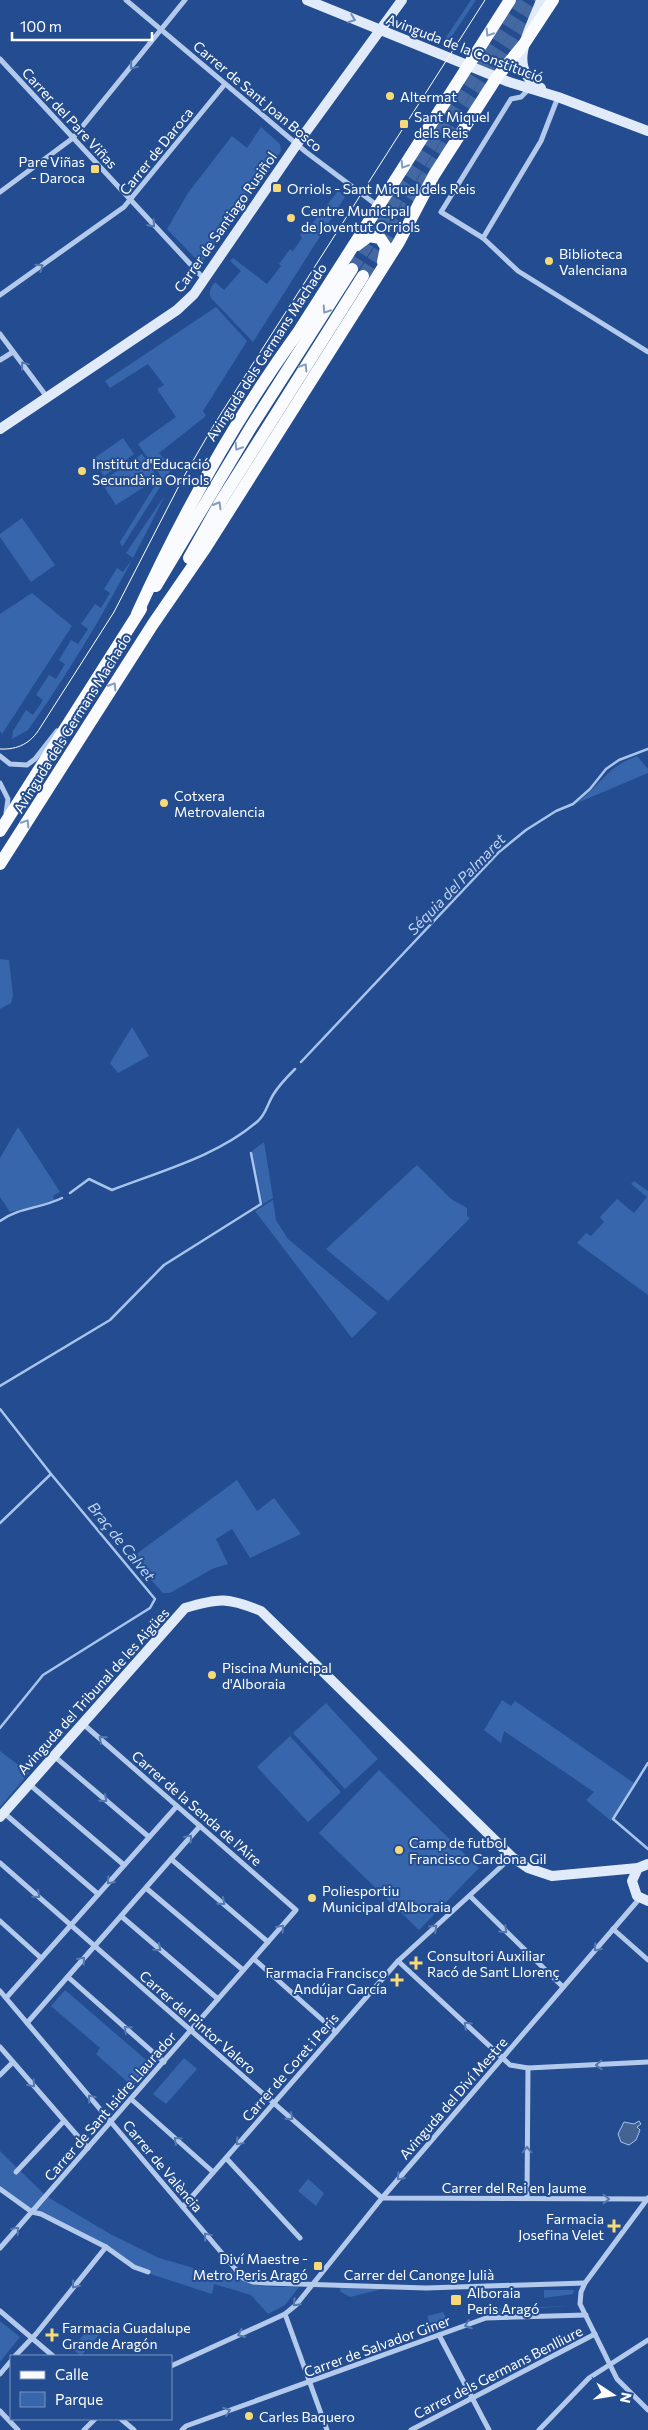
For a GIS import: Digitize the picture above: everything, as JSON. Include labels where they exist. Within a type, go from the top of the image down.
[{"type":"main road","name":"Avinguda dels Germans Machado","points":[[137,614],[160,562],[216,457],[510,0]]},
{"type":"main road","name":"Avinguda dels Germans Machado","points":[[0,864],[153,624],[206,546],[408,227],[434,175],[497,77],[524,44],[553,0]]},
{"type":"main road","points":[[346,256],[368,236],[380,238],[386,247],[378,274]]},
{"type":"main road","name":"Avinguda dels Germans Machado","points":[[137,614],[166,572],[251,427],[357,272],[220,501],[153,624]]},
{"type":"main road","points":[[0,830],[52,752],[81,702],[137,614]]},
{"type":"street","name":"Carrer de Sant Joan Bosco","points":[[126,0],[297,144],[378,206]]},
{"type":"street","points":[[0,192],[73,138],[185,0]]},
{"type":"street","name":"Avinguda de la Constitució","points":[[307,0],[497,77],[558,97],[648,131]]},
{"type":"street","name":"Carrer de Santiago Rusiñol","points":[[0,429],[177,310],[194,294],[297,144],[402,0]]},
{"type":"street","name":"Avinguda dels Germans Machado","points":[[524,44],[541,0]]},
{"type":"street","name":"Avinguda de la Constitució","points":[[524,44],[522,62],[528,78],[537,86],[558,97]]},
{"type":"street","name":"Carrer del Pare Viñas","points":[[0,59],[205,280]]},
{"type":"street","points":[[0,71],[7,66]]},
{"type":"street","name":"Carrer de Daroca","points":[[0,295],[130,201],[225,84]]},
{"type":"street","points":[[530,88],[521,97],[511,99],[440,212],[483,238],[518,271],[648,352]]},
{"type":"street","points":[[483,238],[541,141],[558,97]]},
{"type":"street","points":[[0,334],[47,397]]},
{"type":"street","points":[[0,360],[13,352]]},
{"type":"street","points":[[0,756],[10,764],[20,766],[32,763],[81,702]]},
{"type":"street","points":[[0,783],[8,799],[8,806],[0,830]]},
{"type":"street","name":"Avinguda del Tribunal de les Aigües","points":[[2,1814],[185,1608],[216,1599],[237,1601],[261,1611],[512,1857],[528,1868],[552,1876],[619,1871],[643,1866]]},
{"type":"street","name":"Carrer de la Senda de l'Aire","points":[[82,1722],[296,1910]]},
{"type":"street","points":[[53,1756],[148,1838]]},
{"type":"street","points":[[29,1784],[124,1865]]},
{"type":"street","points":[[6,1998],[177,1806]]},
{"type":"street","points":[[2,1814],[98,1894]]},
{"type":"street","points":[[27,2023],[200,1826]]},
{"type":"street","points":[[171,1859],[268,1942]]},
{"type":"street","name":"Carrer del Pintor Valero","points":[[0,1862],[382,2198]]},
{"type":"street","name":"Carrer de Coret i Peris","points":[[183,2207],[398,1961],[505,1863]]},
{"type":"street","points":[[632,1881],[643,1866]]},
{"type":"street","points":[[619,1871],[632,1881],[634,1891],[644,1899]]},
{"type":"street","points":[[146,1888],[243,1970]]},
{"type":"street","points":[[470,1896],[563,1987]]},
{"type":"street","name":"Avinguda del Diví Mestre","points":[[285,2314],[613,1929],[644,1899]]},
{"type":"street","name":"Carrer de Sant Isidre Llaurador","points":[[0,2248],[296,1910]]},
{"type":"street","points":[[121,1916],[218,1999]]},
{"type":"street","points":[[0,1921],[41,1958]]},
{"type":"street","points":[[613,1929],[648,1960]]},
{"type":"street","points":[[254,1959],[336,2032]]},
{"type":"street","points":[[398,1961],[510,2065],[528,2068],[648,2062]]},
{"type":"street","points":[[68,1977],[164,2062]]},
{"type":"street","name":"Carrer de València","points":[[0,1991],[243,2278],[253,2282]]},
{"type":"street","points":[[0,2047],[88,2148]]},
{"type":"street","points":[[0,2075],[13,2062]]},
{"type":"street","points":[[527,2198],[528,2068]]},
{"type":"street","points":[[131,2099],[213,2172]]},
{"type":"street","points":[[16,2172],[64,2121]]},
{"type":"street","points":[[226,2158],[300,2238]]},
{"type":"street","points":[[0,2189],[32,2212],[41,2214],[106,2247],[134,2267],[148,2272]]},
{"type":"street","name":"Carrer del Rei en Jaume","points":[[382,2198],[647,2198]]},
{"type":"street","points":[[647,2198],[585,2283],[581,2292],[580,2304],[617,2379],[648,2410]]},
{"type":"street","points":[[16,2355],[30,2337],[36,2334],[106,2247]]},
{"type":"street","name":"Carrer del Canonge Julià","points":[[253,2282],[426,2288],[585,2283]]},
{"type":"street","points":[[0,2311],[52,2355]]},
{"type":"street","points":[[172,2366],[285,2314],[327,2430]]},
{"type":"street","name":"Carrer de Salvador Giner","points":[[182,2430],[186,2426],[486,2318],[586,2315]]},
{"type":"street","name":"Carrer dels Germans Benlliure","points":[[411,2430],[595,2334]]},
{"type":"street","points":[[440,2335],[489,2430]]},
{"type":"street","points":[[538,2430],[589,2378],[648,2340]]},
{"type":"street","points":[[0,2374],[10,2361]]},
{"type":"street","points":[[0,2411],[18,2430]]},
{"type":"street","points":[[84,2430],[94,2420]]},
{"type":"street","points":[[122,2420],[134,2430]]},
{"type":"green space","points":[[471,0],[476,0],[448,42],[445,39]]},
{"type":"green space","points":[[261,127],[280,144],[281,151],[204,260],[198,261],[167,229],[188,193],[232,136],[247,148]]},
{"type":"green space","points":[[338,191],[345,197],[253,342],[211,298],[211,287],[215,282],[224,290],[241,271],[230,261],[233,258],[267,284],[281,266],[279,264],[290,249],[293,251],[302,238],[300,235],[309,223],[312,224]]},
{"type":"green space","points":[[216,307],[247,341],[203,411],[206,416],[159,453],[172,468],[122,547],[120,542],[161,476],[138,444],[176,417],[157,389],[164,385],[148,364],[110,388],[105,381]]},
{"type":"green space","points":[[123,438],[134,454],[104,476],[93,459]]},
{"type":"green space","points":[[142,454],[158,478],[116,505],[101,482]]},
{"type":"green space","points":[[165,495],[134,556],[133,558],[126,553]]},
{"type":"green space","points":[[22,518],[55,565],[31,582],[0,537],[0,534]]},
{"type":"green space","points":[[133,558],[66,674],[28,730],[12,739],[13,731],[26,710],[33,715],[43,700],[36,695],[49,675],[56,679],[65,664],[59,660],[71,640],[78,644],[88,629],[81,624],[95,604],[101,608],[110,593],[104,589],[117,568],[123,572]]},
{"type":"green space","points":[[32,593],[72,626],[2,734],[0,731],[0,614]]},
{"type":"green space","points":[[637,756],[648,769],[648,773],[577,803],[611,771]]},
{"type":"green space","points":[[0,959],[9,960],[13,995],[11,1003],[0,1009]]},
{"type":"green space","points":[[132,1027],[149,1056],[118,1073],[110,1063]]},
{"type":"green space","points":[[18,1127],[60,1192],[53,1196],[55,1200],[46,1204],[10,1212],[0,1197],[0,1158]]},
{"type":"green space","points":[[264,1142],[273,1198],[263,1204],[252,1151]]},
{"type":"green space","points":[[417,1165],[451,1199],[467,1208],[467,1216],[470,1218],[388,1301],[326,1249]]},
{"type":"green space","points":[[634,1181],[648,1191],[648,1295],[577,1243],[586,1233],[591,1236],[604,1222],[600,1217],[617,1199],[634,1213],[647,1197],[631,1184]]},
{"type":"green space","points":[[273,1200],[276,1220],[288,1239],[377,1313],[352,1338],[255,1211]]},
{"type":"green space","points":[[237,1480],[257,1511],[274,1498],[301,1534],[250,1558],[232,1529],[216,1539],[228,1564],[212,1569],[170,1593],[163,1593],[131,1558]]},
{"type":"green space","points":[[502,1700],[511,1706],[515,1701],[634,1783],[611,1821],[586,1800],[594,1792],[504,1731],[501,1743],[484,1730]]},
{"type":"green space","points":[[326,1703],[378,1759],[345,1789],[293,1733]]},
{"type":"green space","points":[[290,1736],[341,1792],[308,1822],[257,1767]]},
{"type":"green space","points":[[0,1751],[29,1773],[0,1807]]},
{"type":"green space","name":"Camp de futbol Francisco Cardona Gil","points":[[379,1770],[479,1868],[419,1930],[319,1833]]},
{"type":"green space","points":[[65,1990],[152,2065],[133,2087],[96,2054],[100,2048],[51,2006]]},
{"type":"green space","points":[[184,2058],[197,2069],[166,2104],[153,2094]]},
{"type":"green space","points":[[0,2151],[46,2196],[112,2235],[159,2258],[221,2276],[231,2270],[246,2281],[263,2286],[299,2287],[285,2305],[268,2314],[251,2295],[214,2284],[212,2294],[144,2272],[107,2247],[32,2212],[0,2189]]},
{"type":"green space","points":[[308,2179],[324,2193],[316,2206],[298,2191]]},
{"type":"green space","points":[[339,2287],[382,2289],[350,2297],[341,2292]]},
{"type":"green space","points":[[544,2290],[574,2290],[573,2294],[544,2298]]},
{"type":"green space","points":[[569,2306],[540,2308],[540,2312],[485,2314],[484,2309]]},
{"type":"green space","points":[[443,2312],[446,2318],[442,2330],[433,2333],[427,2316]]},
{"type":"green space","points":[[0,2321],[20,2337],[0,2362]]},
{"type":"green space","points":[[90,2327],[99,2335],[82,2355],[72,2349]]},
{"type":"shaded area","points":[[639,2121],[641,2124],[637,2127],[640,2130],[636,2140],[629,2145],[621,2142],[618,2134],[624,2122],[634,2124]]},
{"type":"waterway","name":"Séquia del Palmaret","points":[[301,1062],[499,852],[526,830],[556,811],[573,804],[590,789],[606,769],[619,760],[648,749]]},
{"type":"waterway","points":[[70,1193],[89,1179],[112,1190],[188,1162],[225,1144],[261,1118],[275,1091],[295,1069]]},
{"type":"waterway","name":"Séquia del Palmaret","points":[[0,1386],[110,1320],[164,1265],[261,1204],[251,1153]]},
{"type":"waterway","points":[[0,1221],[22,1210],[54,1202],[62,1198]]},
{"type":"waterway","name":"Braç de Calvet","points":[[0,1409],[51,1474],[155,1599],[150,1608],[43,1675],[0,1728]]},
{"type":"waterway","points":[[0,1523],[51,1474]]},
{"type":"waterway","points":[[648,1763],[613,1819],[648,1849]]},
{"type":"tunnel","points":[[352,269],[524,0]]},
{"type":"tunnel","points":[[363,276],[538,0]]},
{"type":"tram line","points":[[0,749],[18,747],[28,742],[40,728],[114,612],[183,478],[215,423],[485,0]]},
{"type":"place","name":"Altermat","points":[[390,96]]},
{"type":"place","name":"Sant Miquel dels Reis","points":[[404,124]]},
{"type":"place","name":"Pare Viñas - Daroca","points":[[95,169]]},
{"type":"place","name":"Orriols - Sant Miquel dels Reis","points":[[277,188]]},
{"type":"place","name":"Centre Municipal de Joventut Orriols","points":[[291,218]]},
{"type":"place","name":"Biblioteca Valenciana","points":[[549,261]]},
{"type":"place","name":"Institut d'Educació Secundària Orriols","points":[[82,471]]},
{"type":"place","name":"Cotxera Metrovalencia","points":[[164,803]]},
{"type":"place","name":"Piscina Municipal d'Alboraia","points":[[212,1675]]},
{"type":"place","name":"Camp de futbol Francisco Cardona Gil","points":[[399,1850]]},
{"type":"place","name":"Poliesportiu Municipal d'Alboraia","points":[[312,1898]]},
{"type":"place","name":"Consultori Auxiliar Racó de Sant Llorenç","points":[[416,1963]]},
{"type":"place","name":"Farmacia Francisco Andújar García","points":[[397,1980]]},
{"type":"place","name":"Farmacia Josefina Velet","points":[[614,2226]]},
{"type":"place","name":"Diví Maestre - Metro Peris Aragó","points":[[318,2266]]},
{"type":"place","name":"Alboraia Peris Aragó","points":[[456,2300]]},
{"type":"place","name":"Farmacia Guadalupe Grande Aragón","points":[[52,2335]]},
{"type":"place","name":"Carles Baquero","points":[[249,2416]]}]
